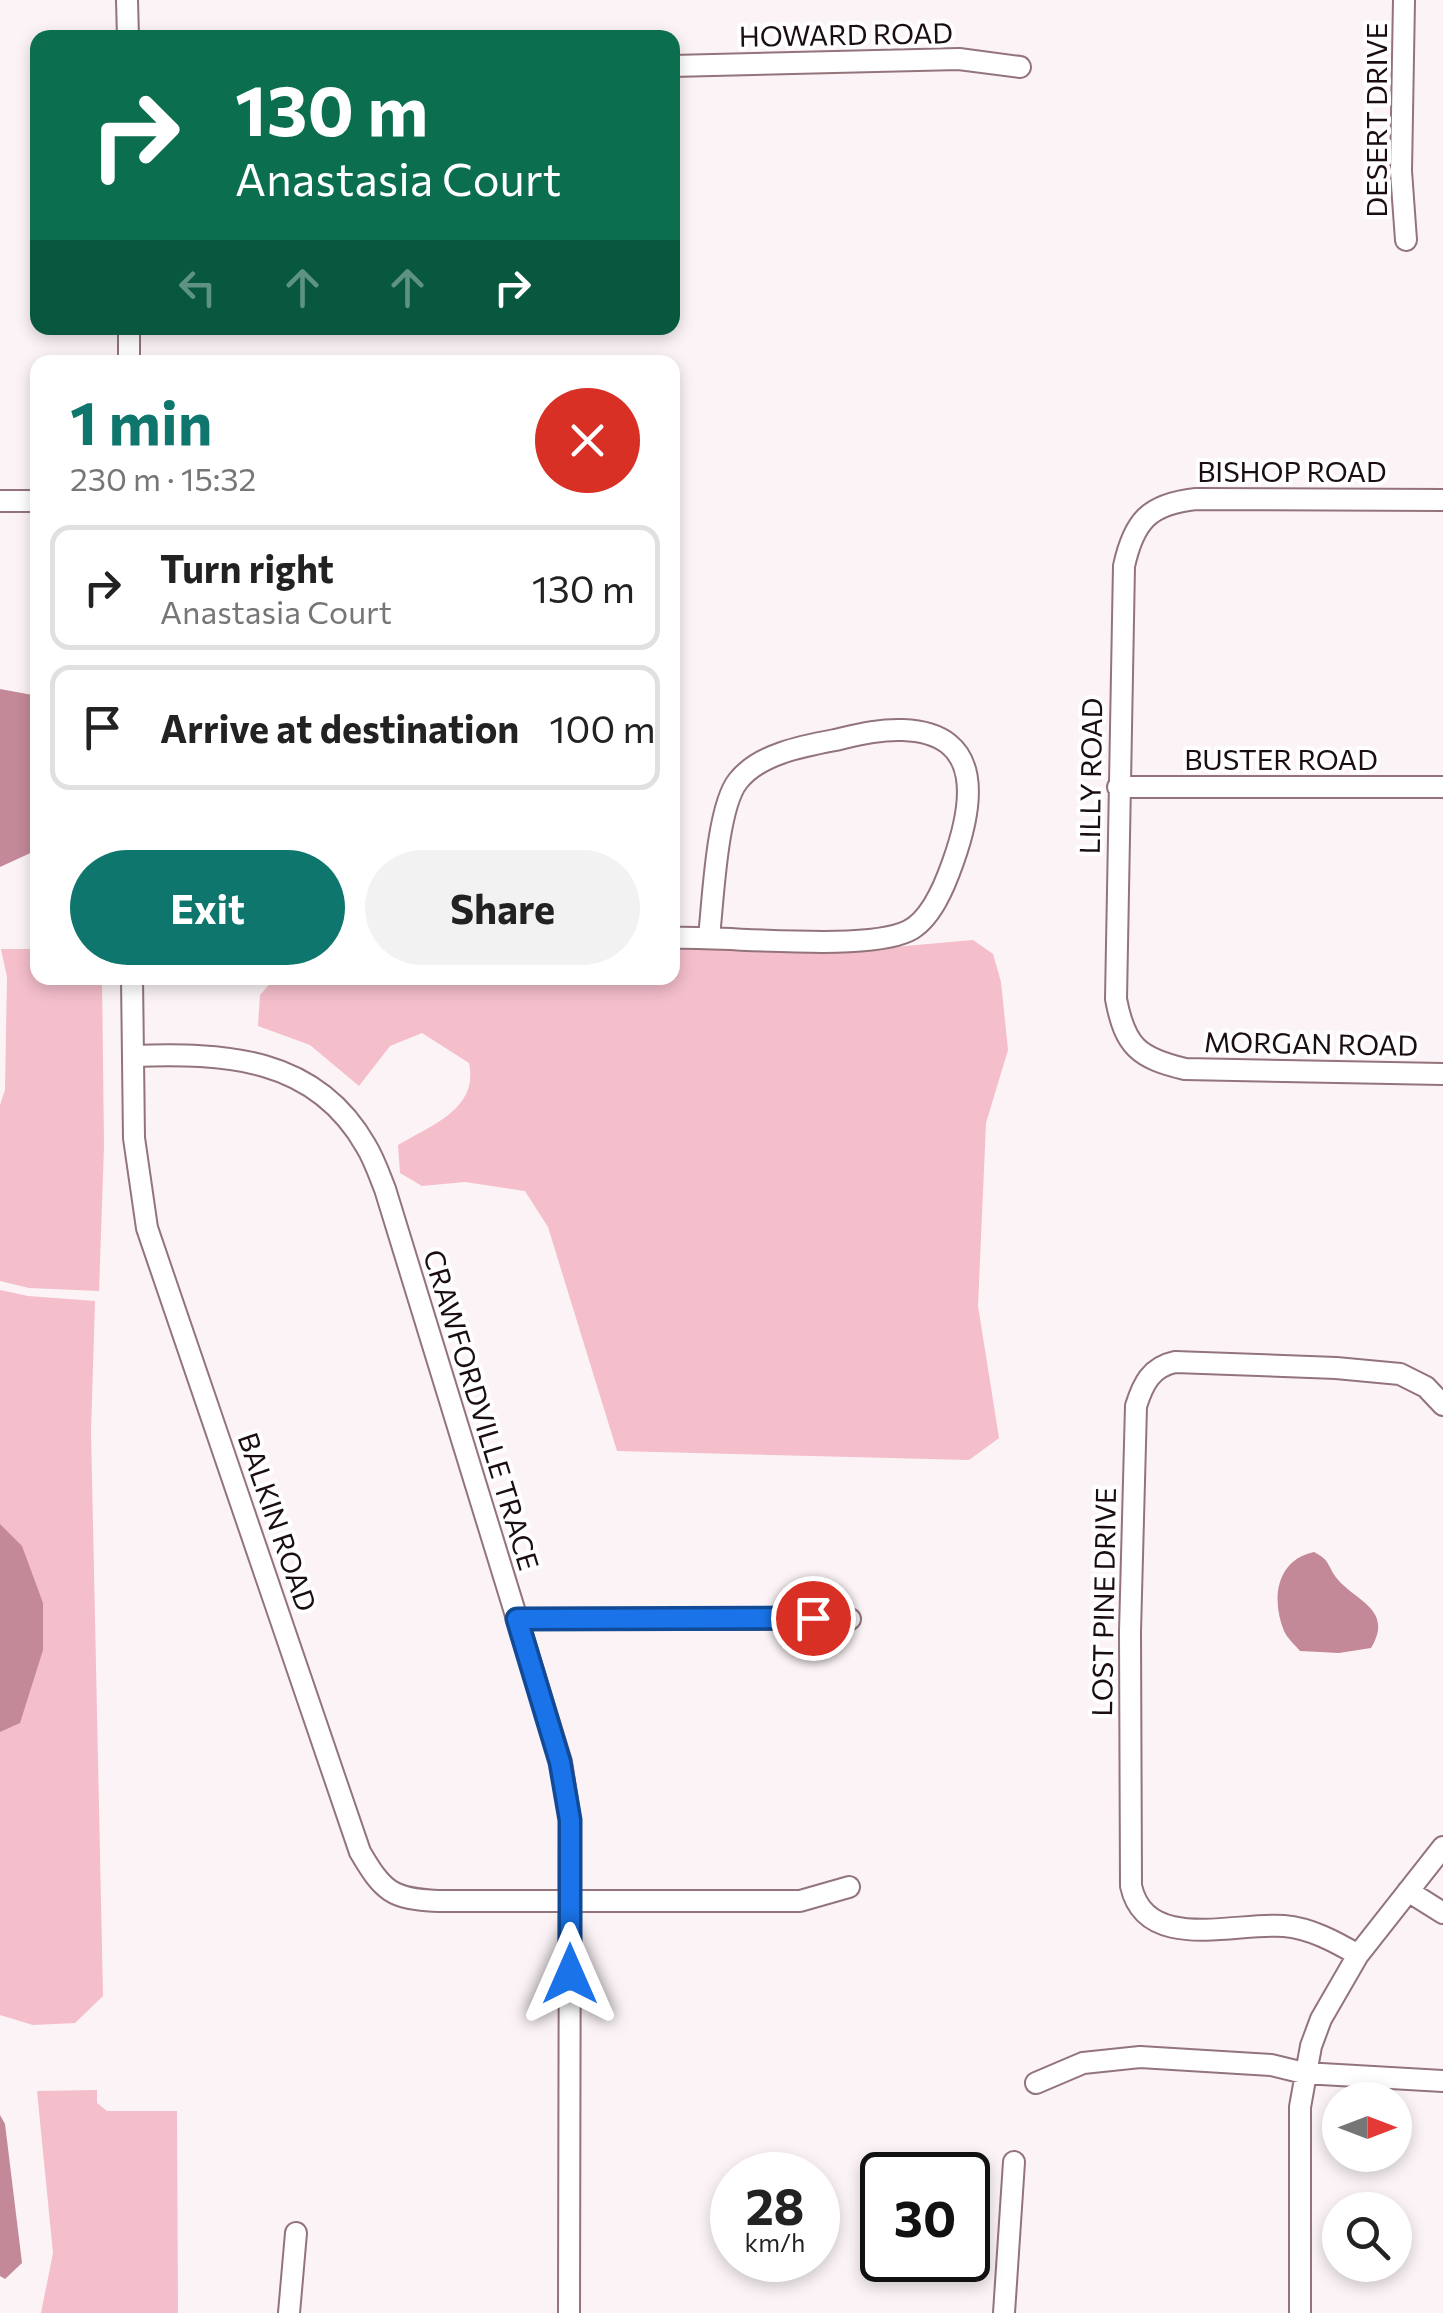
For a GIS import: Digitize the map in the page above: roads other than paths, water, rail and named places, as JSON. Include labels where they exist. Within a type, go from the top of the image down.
[{"type":"street","points":[[128,0],[128,30]]},
{"type":"street","name":"DESERT DRIVE","points":[[1404,0],[1401,171],[1406,240]]},
{"type":"street","name":"HOWARD ROAD","points":[[680,66],[959,59],[1020,68]]},
{"type":"street","name":"BISHOP ROAD","points":[[1145,516],[1175,501],[1196,498],[1443,500]]},
{"type":"street","points":[[0,500],[30,500]]},
{"type":"street","name":"LILLY ROAD","points":[[1127,1040],[1116,1000],[1124,566],[1134,531],[1145,516]]},
{"type":"street","points":[[680,938],[874,939],[910,931],[927,914],[946,882],[966,826],[968,780],[955,749],[928,734],[903,730],[876,732],[798,747],[765,761],[739,779],[726,802],[709,937]]},
{"type":"street","name":"BUSTER ROAD","points":[[1118,787],[1443,788]]},
{"type":"street","name":"BALKIN ROAD","points":[[132,985],[134,1138],[146,1228],[360,1852],[379,1884],[396,1896],[414,1900],[800,1901],[850,1887]]},
{"type":"street","name":"MORGAN ROAD","points":[[1127,1040],[1143,1054],[1185,1069],[1443,1074]]},
{"type":"street","name":"CRAWFORDVILLE TRACE","points":[[133,1056],[226,1057],[280,1070],[312,1088],[340,1111],[366,1144],[385,1188],[560,1762],[570,1820],[569,2313]]},
{"type":"street","name":"LOST PINE DRIVE","points":[[1358,1955],[1303,1929],[1285,1926],[1176,1929],[1150,1919],[1134,1898],[1130,1632],[1136,1406],[1141,1389],[1155,1370],[1175,1362],[1400,1374],[1426,1387],[1443,1405]]},
{"type":"street","points":[[517,1619],[850,1618]]},
{"type":"street","points":[[1300,2313],[1300,2107],[1304,2073],[1321,2019],[1358,1955],[1443,1847]]},
{"type":"street","points":[[1408,1890],[1443,1912]]},
{"type":"street","points":[[1036,2084],[1083,2063],[1140,2056],[1271,2065],[1304,2073],[1443,2081]]},
{"type":"street","points":[[1004,2313],[1014,2162]]},
{"type":"street","points":[[289,2313],[296,2233]]}]
